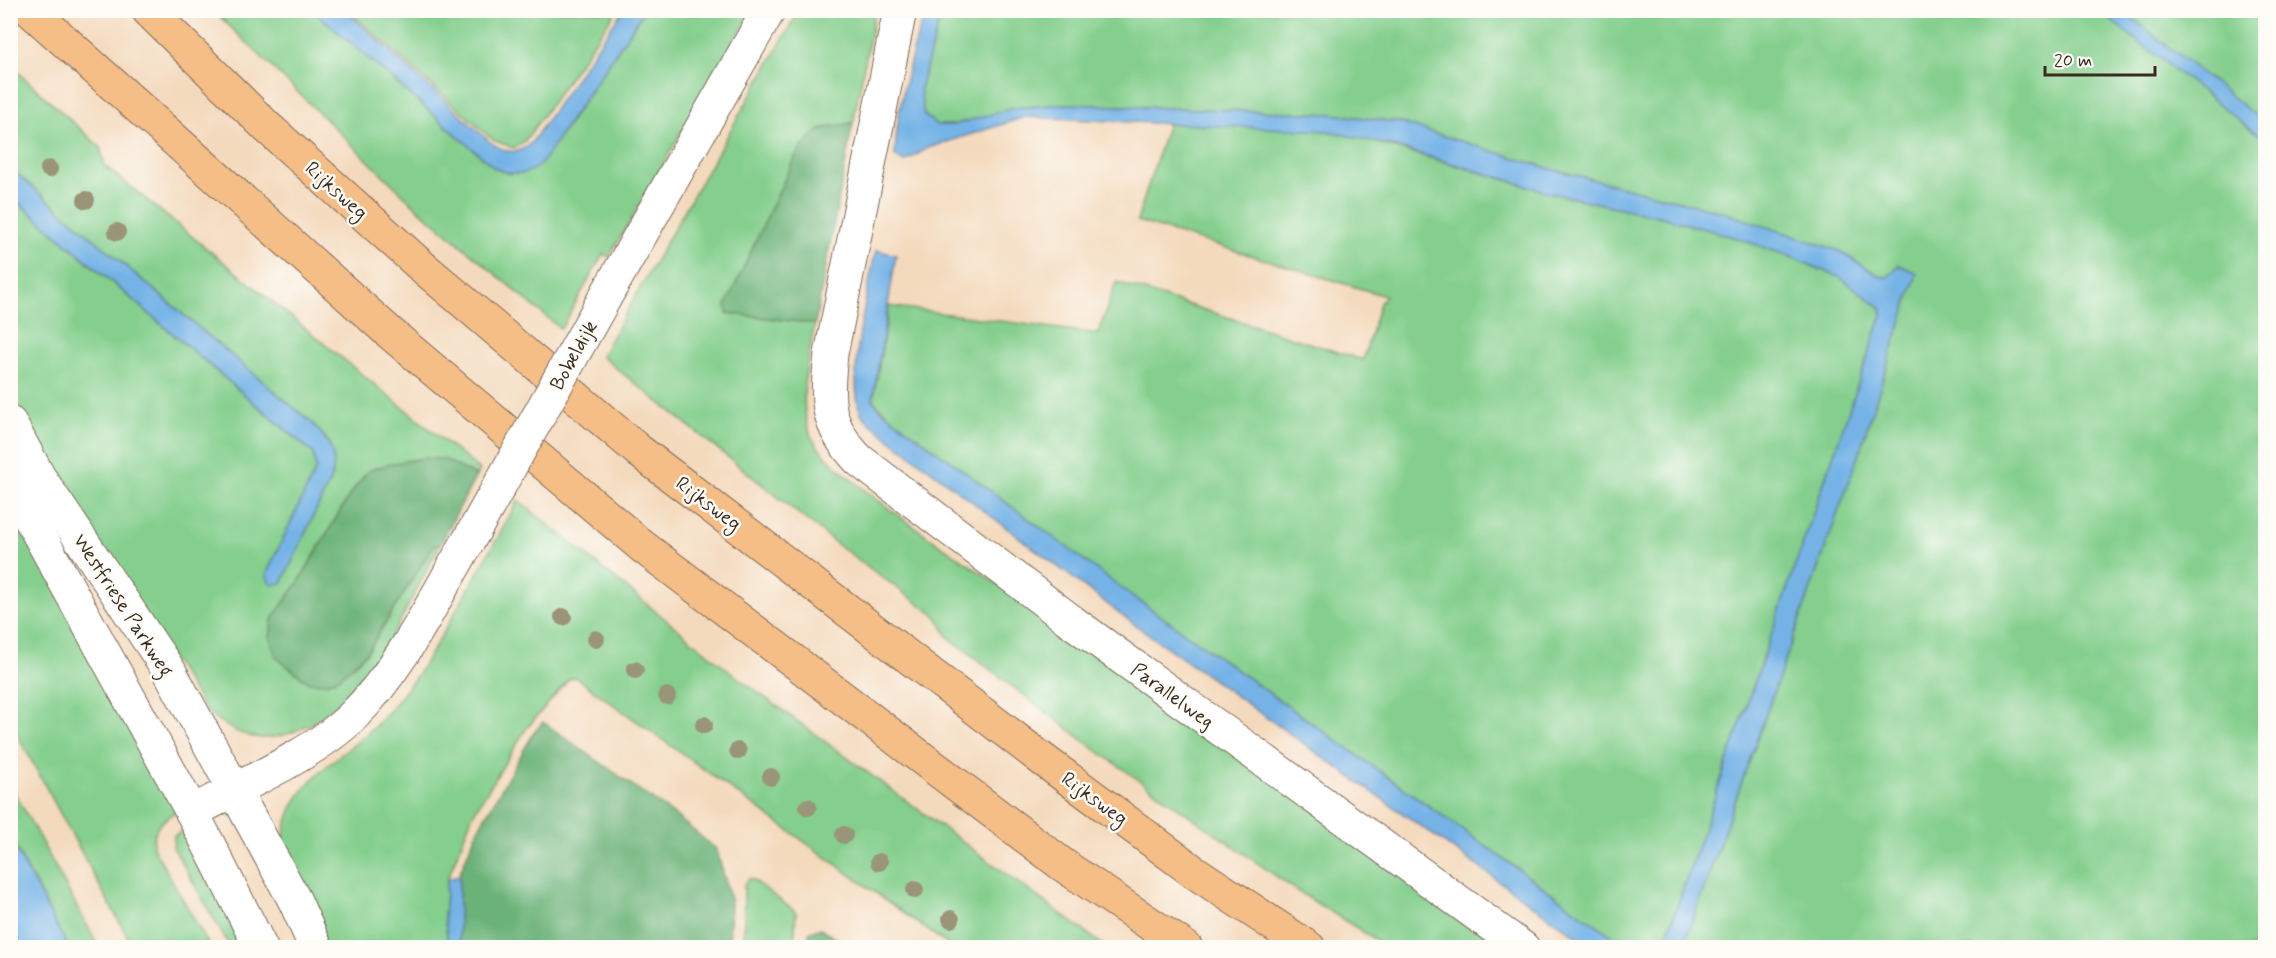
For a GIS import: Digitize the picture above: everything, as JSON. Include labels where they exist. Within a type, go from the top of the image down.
[{"type":"highway","points":[[30,10],[390,333],[644,547],[1063,865],[1186,948]]},
{"type":"highway","name":"Rijksweg","points":[[148,10],[267,127],[338,191],[639,451],[1193,871],[1309,948]]},
{"type":"street","name":"Bobeldijk","points":[[192,812],[325,738],[352,717],[397,662],[469,540],[769,10]]},
{"type":"street","name":"Parallelweg","points":[[900,10],[831,354],[828,410],[834,429],[859,460],[1062,614],[1523,948]]},
{"type":"street","name":"Westfriese Parkweg","points":[[10,423],[39,477],[170,672],[295,901],[316,948]]},
{"type":"street","name":"Westfriese Parkweg","points":[[10,482],[192,812],[261,948]]},
{"type":"green space","points":[[214,11],[314,11],[496,169],[511,174],[564,131],[644,11],[752,11],[609,257],[603,254],[561,329],[418,209]]},
{"type":"green space","points":[[349,11],[616,11],[525,141],[514,148],[493,140]]},
{"type":"green space","points":[[799,11],[875,11],[853,123],[819,129],[727,313],[815,324],[804,394],[807,423],[811,436],[822,451],[865,490],[921,532],[1505,947],[1387,947],[1296,890],[1093,748],[948,637],[937,617],[838,545],[601,356]]},
{"type":"green space","points":[[942,11],[2265,11],[2265,947],[1683,947],[1858,456],[1916,273],[1899,265],[1888,277],[1881,277],[1839,251],[1719,211],[1551,169],[1398,122],[1331,114],[1066,104],[1014,108],[953,125],[937,125],[924,115],[920,89]]},
{"type":"green space","points":[[11,66],[100,147],[105,166],[480,470],[476,476],[461,468],[424,458],[389,464],[368,471],[349,496],[298,583],[272,619],[276,657],[308,682],[326,683],[340,677],[367,653],[433,546],[441,543],[395,631],[367,672],[356,686],[329,711],[297,730],[281,736],[264,738],[248,736],[233,730],[207,712],[50,474],[11,403],[10,196],[313,453],[316,469],[266,575],[282,583],[332,476],[329,442],[313,424],[11,169]]},
{"type":"green space","points":[[853,123],[815,324],[727,313],[726,305],[795,157],[808,140],[819,131]]},
{"type":"green space","points":[[1168,123],[1328,131],[1354,136],[1551,193],[1662,217],[1740,239],[1841,278],[1881,308],[1882,315],[1663,947],[1628,947],[1131,595],[896,421],[873,401],[889,306],[1098,334],[1116,282],[1363,360],[1380,303],[1385,296],[1137,221]]},
{"type":"green space","points":[[424,458],[444,459],[476,476],[441,543],[433,546],[367,652],[340,677],[326,683],[308,682],[276,657],[270,639],[272,619],[298,583],[349,496],[368,471],[389,464]]},
{"type":"green space","points":[[10,497],[180,809],[160,824],[153,840],[153,847],[210,947],[133,947],[11,723]]},
{"type":"green space","points":[[518,500],[737,677],[1106,947],[951,947],[575,677],[569,679],[526,729],[473,814],[447,880],[444,917],[449,947],[327,947],[292,877],[287,861],[284,834],[288,817],[303,790],[377,724],[416,677]]},
{"type":"green space","points":[[543,722],[676,816],[717,850],[731,902],[729,947],[459,947],[459,875],[477,831],[533,734]]},
{"type":"green space","points":[[10,784],[99,947],[68,947],[11,838]]},
{"type":"green space","points":[[189,827],[254,947],[230,947],[173,847],[174,836]]},
{"type":"green space","points":[[748,879],[752,879],[796,912],[794,947],[744,947],[744,884]]},
{"type":"green space","points":[[820,928],[849,947],[809,947],[809,933]]},
{"type":"water","points":[[926,10],[942,11],[920,88],[924,115],[937,125],[953,125],[1014,108],[1066,104],[1331,114],[1398,122],[1551,169],[1719,211],[1839,251],[1881,277],[1888,277],[1899,265],[1917,273],[1858,456],[1683,947],[1663,947],[1882,315],[1881,308],[1841,278],[1740,239],[1662,217],[1551,193],[1393,146],[1328,131],[1025,117],[928,148],[904,162],[895,156],[898,119],[910,64]]},
{"type":"water","points":[[314,11],[346,11],[490,142],[507,151],[517,151],[532,142],[622,11],[644,11],[541,164],[530,171],[520,173],[496,169]]},
{"type":"water","points":[[2099,11],[2123,11],[2265,123],[2265,140]]},
{"type":"water","points":[[11,169],[313,424],[327,441],[334,460],[332,476],[282,583],[271,585],[266,575],[316,469],[313,453],[11,196]]},
{"type":"water","points":[[876,250],[896,255],[873,400],[880,409],[1131,595],[1628,947],[1592,947],[1127,619],[867,420],[859,408],[856,372],[860,329]]},
{"type":"water","points":[[10,838],[68,947],[15,947],[10,915]]},
{"type":"water","points":[[459,875],[459,947],[449,947],[444,917],[447,880]]}]
